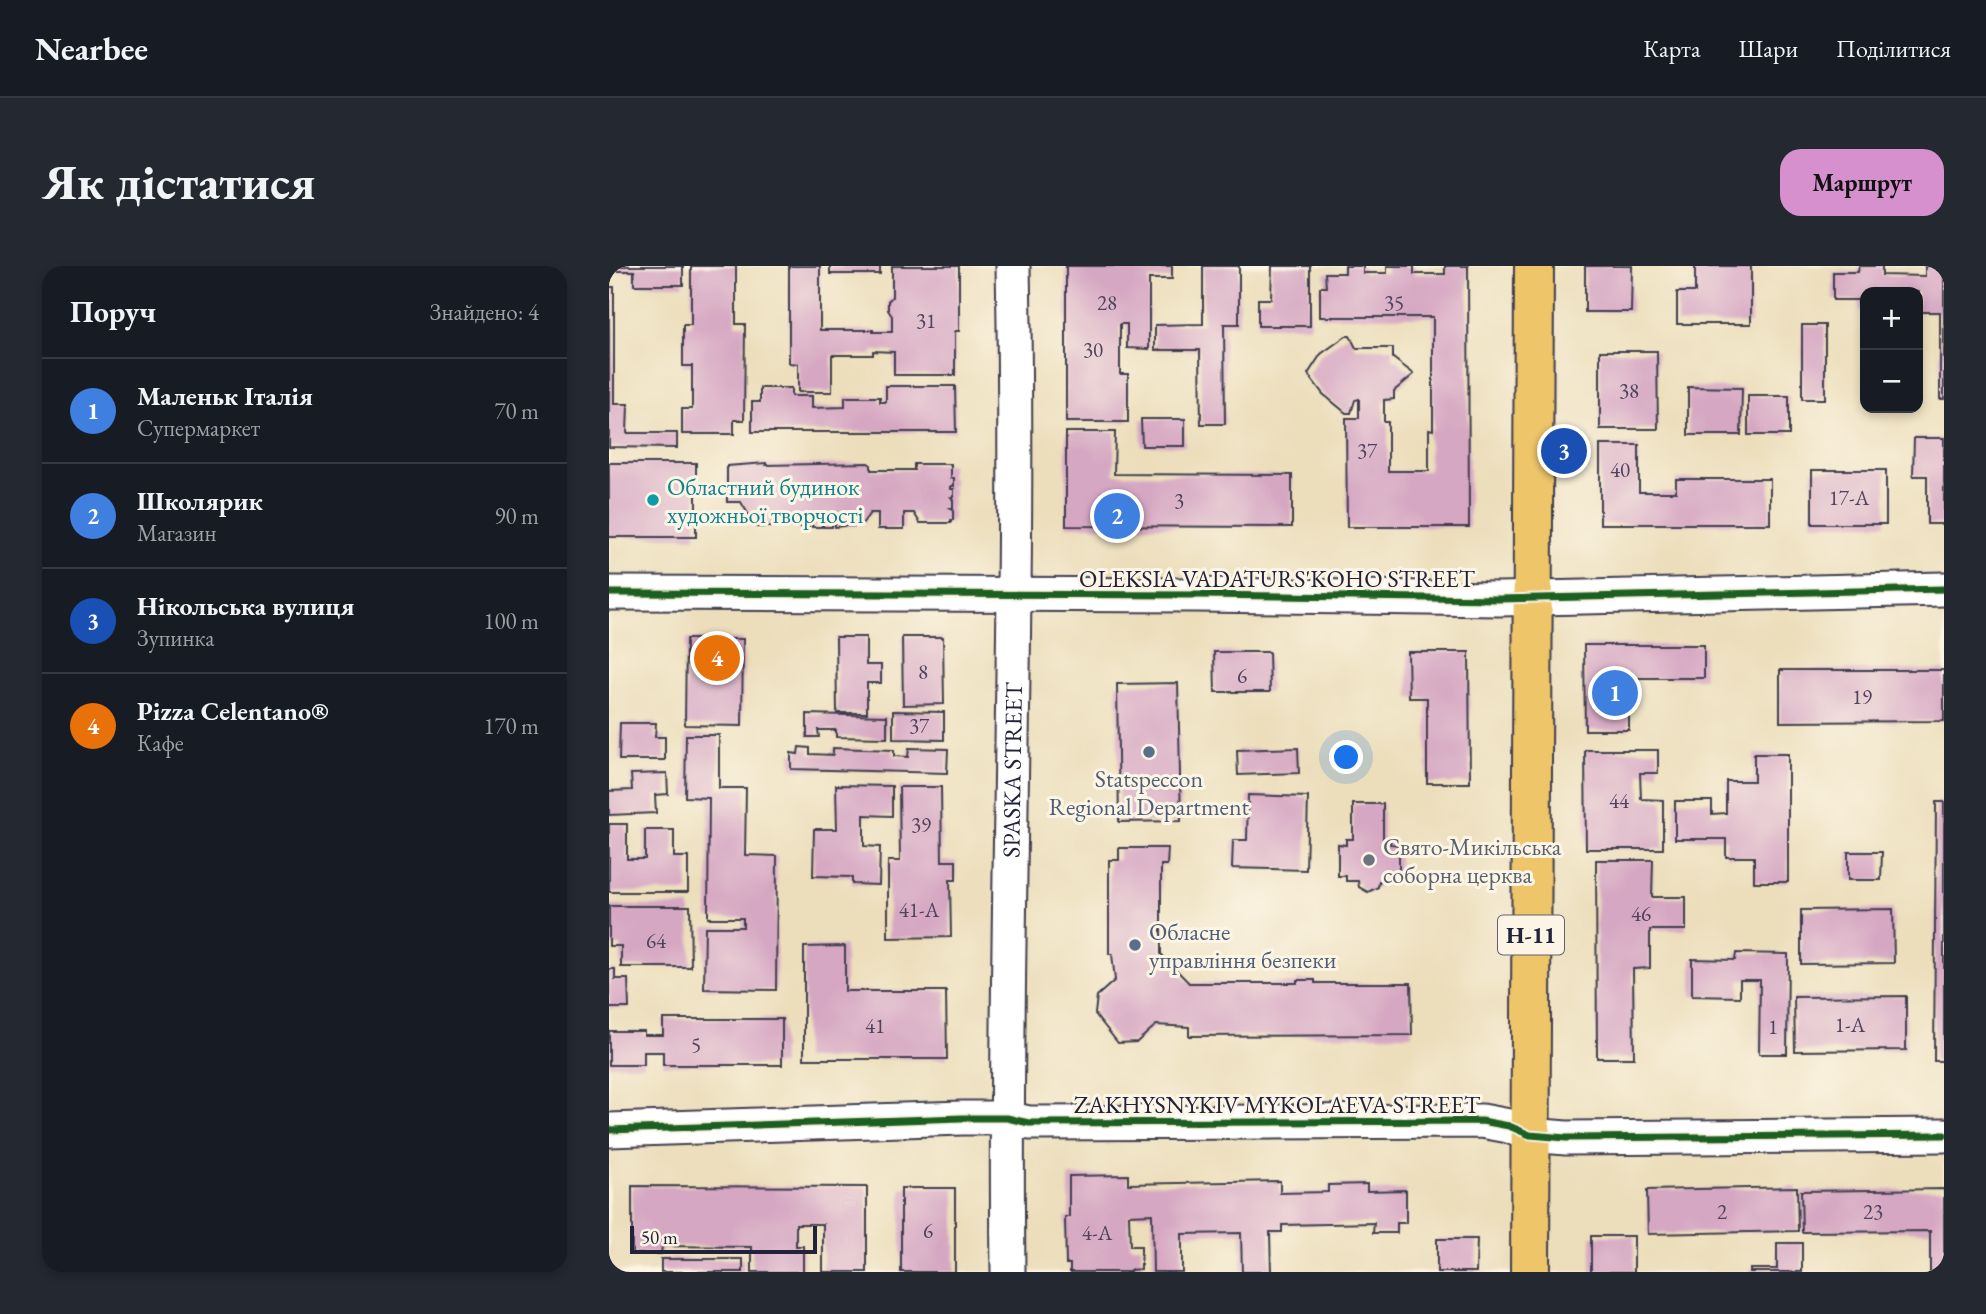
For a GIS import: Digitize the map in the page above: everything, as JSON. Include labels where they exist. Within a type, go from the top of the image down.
[{"type":"main road","name":"Н-11","points":[[1530,1272],[1535,598],[1534,266]]},
{"type":"street","name":"SPASKA STREET","points":[[1008,1272],[1007,1118],[1016,596],[1013,266]]},
{"type":"street","name":"OLEKSIA VADATURS'KOHO STREET","points":[[609,593],[1535,598],[1944,589]]},
{"type":"street","name":"ZAKHYSNYKIV MYKOLAEVA STREET","points":[[609,1130],[1007,1118],[1029,1123],[1482,1121],[1509,1126],[1530,1135],[1566,1138],[1944,1135]]},
{"type":"building","points":[[609,266],[683,266],[683,285],[634,285],[634,271],[609,271]]},
{"type":"building","points":[[691,266],[736,266],[736,324],[745,324],[744,420],[734,420],[734,434],[682,434],[682,409],[692,409],[692,366],[683,366],[683,325],[691,325]]},
{"type":"building","points":[[789,266],[820,266],[820,330],[892,332],[888,301],[892,297],[892,266],[959,266],[959,331],[955,331],[955,375],[894,375],[894,352],[832,355],[832,392],[798,392],[798,364],[789,363]]},
{"type":"building","points":[[830,266],[880,266],[880,274],[830,274]]},
{"type":"building","points":[[1066,266],[1172,266],[1172,279],[1149,279],[1149,349],[1127,348],[1127,324],[1120,324],[1120,374],[1128,374],[1128,422],[1066,422]]},
{"type":"building","points":[[1203,266],[1239,266],[1239,324],[1224,324],[1225,424],[1201,424],[1200,350],[1155,350],[1155,325],[1203,324]]},
{"type":"building","points":[[1272,266],[1310,266],[1310,326],[1258,326],[1258,299],[1271,299]]},
{"type":"building","points":[[1345,266],[1363,266],[1363,273],[1387,273],[1387,266],[1414,266],[1414,274],[1445,274],[1445,266],[1468,266],[1469,527],[1347,527],[1346,418],[1359,418],[1359,399],[1355,400],[1351,413],[1346,413],[1323,394],[1308,374],[1321,354],[1346,336],[1350,336],[1356,348],[1393,348],[1393,358],[1414,374],[1394,391],[1394,399],[1384,400],[1384,422],[1388,422],[1388,471],[1429,471],[1429,429],[1433,430],[1433,317],[1320,317],[1320,287],[1326,287],[1325,273],[1345,273]]},
{"type":"building","points":[[1585,266],[1632,266],[1631,312],[1585,312]]},
{"type":"building","points":[[1695,266],[1751,266],[1751,324],[1677,324],[1677,292],[1695,292]]},
{"type":"building","points":[[1859,266],[1882,266],[1882,275],[1925,276],[1925,266],[1944,266],[1944,399],[1940,399],[1940,312],[1923,312],[1923,287],[1860,287],[1860,311],[1858,300],[1833,300],[1833,272],[1858,272]]},
{"type":"building","points":[[609,287],[614,287],[614,404],[628,404],[627,433],[677,433],[677,448],[609,447]]},
{"type":"building","points":[[1802,325],[1825,325],[1825,399],[1802,399]]},
{"type":"building","points":[[1600,351],[1657,351],[1658,429],[1600,429]]},
{"type":"building","points":[[886,386],[955,386],[956,432],[752,432],[752,402],[760,402],[760,388],[791,388],[791,396],[812,396],[812,408],[845,407],[845,397],[880,397],[880,402],[886,402]]},
{"type":"building","points":[[1688,387],[1742,388],[1741,435],[1688,435]]},
{"type":"building","points":[[1748,396],[1789,396],[1789,435],[1748,435]]},
{"type":"building","points":[[1141,419],[1185,419],[1185,446],[1142,446]]},
{"type":"building","points":[[1066,432],[1115,432],[1114,474],[1292,475],[1292,527],[1066,526]]},
{"type":"building","points":[[1914,438],[1944,438],[1944,524],[1927,524],[1927,476],[1913,476]]},
{"type":"building","points":[[1600,445],[1639,445],[1639,492],[1676,492],[1676,479],[1770,479],[1770,524],[1600,524]]},
{"type":"building","name":"Областний будинок художньої творчості","points":[[609,463],[696,463],[696,537],[609,537]]},
{"type":"building","points":[[766,463],[868,463],[871,470],[914,470],[914,464],[951,464],[954,486],[951,486],[951,489],[954,489],[954,497],[951,497],[953,508],[950,508],[953,511],[953,520],[951,523],[920,523],[914,513],[904,513],[904,529],[878,529],[878,513],[870,513],[862,524],[856,523],[856,526],[847,524],[835,527],[835,524],[832,524],[832,527],[823,527],[823,524],[821,527],[812,527],[812,524],[809,524],[809,527],[801,527],[801,524],[798,527],[789,527],[789,524],[787,527],[778,527],[778,524],[775,524],[776,527],[767,527],[767,524],[764,524],[764,527],[756,527],[741,502],[727,502],[727,466]]},
{"type":"building","points":[[1812,470],[1886,470],[1886,524],[1812,524]]},
{"type":"building","points":[[836,637],[866,637],[866,665],[881,665],[881,683],[867,683],[867,713],[837,713]]},
{"type":"building","points":[[902,637],[943,637],[944,704],[903,705]]},
{"type":"building","points":[[686,639],[743,639],[742,726],[685,725]]},
{"type":"building","points":[[1584,645],[1704,645],[1704,678],[1629,678],[1629,730],[1585,730]]},
{"type":"building","points":[[1214,652],[1269,652],[1270,692],[1215,692]]},
{"type":"building","points":[[1408,652],[1469,652],[1470,783],[1427,783],[1427,698],[1409,698]]},
{"type":"building","points":[[1780,670],[1944,670],[1944,721],[1780,722]]},
{"type":"building","name":"Statspeccon Regional Department","points":[[1178,683],[1181,821],[1119,822],[1117,684]]},
{"type":"building","points":[[893,711],[944,712],[944,740],[893,739]]},
{"type":"building","points":[[807,714],[887,716],[887,738],[836,737],[836,730],[818,730],[819,737],[807,737]]},
{"type":"building","points":[[620,723],[656,723],[655,737],[665,737],[665,760],[619,760]]},
{"type":"building","points":[[686,735],[719,735],[719,788],[746,788],[745,855],[777,856],[776,990],[704,989],[705,927],[743,927],[743,918],[708,918],[709,798],[685,797]]},
{"type":"building","points":[[799,747],[810,748],[810,754],[833,755],[833,748],[894,750],[894,756],[908,757],[909,748],[948,749],[947,773],[791,769],[791,753],[798,754]]},
{"type":"building","points":[[1298,748],[1299,773],[1238,775],[1237,750]]},
{"type":"building","points":[[1585,750],[1658,750],[1658,773],[1640,773],[1641,799],[1663,800],[1663,849],[1586,849]]},
{"type":"building","points":[[1754,754],[1788,754],[1788,882],[1754,882],[1754,857],[1726,857],[1726,839],[1675,839],[1675,801],[1712,801],[1712,814],[1726,813],[1726,781],[1754,781]]},
{"type":"building","points":[[667,773],[668,794],[655,795],[656,813],[609,815],[609,791],[632,790],[631,774]]},
{"type":"building","points":[[836,785],[892,786],[892,816],[864,815],[864,846],[880,847],[879,885],[852,884],[852,877],[813,876],[814,829],[837,829]]},
{"type":"building","points":[[899,787],[941,787],[942,861],[956,861],[956,880],[950,880],[951,937],[888,938],[888,861],[900,861]]},
{"type":"building","points":[[1248,795],[1308,797],[1306,870],[1232,868],[1233,840],[1247,840]]},
{"type":"building","points":[[1936,802],[1944,802],[1944,1061],[1934,1061]]},
{"type":"building","name":"Свято-Микільська соборна церква","points":[[1353,804],[1383,804],[1383,839],[1391,839],[1390,844],[1399,845],[1399,875],[1391,875],[1391,881],[1379,881],[1378,887],[1368,892],[1359,887],[1358,881],[1346,881],[1346,876],[1338,876],[1338,844],[1346,845],[1346,839],[1353,839]]},
{"type":"building","points":[[609,824],[627,824],[627,859],[645,859],[645,830],[674,830],[674,857],[688,857],[688,892],[609,892]]},
{"type":"building","name":"Обласне управління безпеки","points":[[1119,848],[1168,848],[1167,865],[1161,865],[1161,954],[1189,983],[1297,983],[1297,980],[1315,980],[1315,983],[1411,983],[1412,1035],[1189,1036],[1189,1027],[1156,1025],[1137,1042],[1118,1043],[1095,1014],[1097,996],[1115,980],[1112,954],[1109,954],[1109,860],[1119,860]]},
{"type":"building","points":[[1848,852],[1882,852],[1881,880],[1848,880]]},
{"type":"building","points":[[1596,860],[1653,860],[1652,897],[1686,897],[1686,930],[1650,930],[1650,968],[1633,969],[1634,1058],[1597,1058]]},
{"type":"building","points":[[609,906],[690,906],[691,967],[621,967],[621,946],[609,946]]},
{"type":"building","points":[[1893,909],[1894,963],[1801,964],[1801,910]]},
{"type":"building","points":[[845,946],[845,991],[946,991],[947,1059],[804,1059],[804,947]]},
{"type":"building","points":[[1736,953],[1788,954],[1787,1054],[1759,1054],[1760,980],[1740,980],[1740,997],[1692,996],[1692,959],[1735,960]]},
{"type":"building","points":[[609,969],[615,969],[615,979],[628,979],[629,1008],[609,1008]]},
{"type":"building","points":[[1906,996],[1906,1050],[1795,1051],[1794,997]]},
{"type":"building","points":[[663,1019],[782,1019],[782,1065],[663,1065],[663,1052],[644,1052],[644,1065],[609,1065],[609,1031],[644,1031],[644,1035],[663,1035]]},
{"type":"building","points":[[1128,1175],[1128,1184],[1280,1181],[1280,1193],[1328,1192],[1328,1185],[1367,1184],[1367,1191],[1406,1190],[1406,1223],[1397,1223],[1397,1233],[1373,1233],[1374,1223],[1282,1225],[1282,1232],[1270,1232],[1271,1272],[1242,1272],[1241,1233],[1182,1234],[1182,1272],[1153,1272],[1152,1214],[1129,1215],[1130,1246],[1141,1246],[1141,1269],[1130,1272],[1070,1272],[1070,1264],[1066,1264],[1065,1217],[1069,1217],[1069,1176]]},
{"type":"building","points":[[632,1186],[867,1187],[867,1272],[823,1272],[823,1224],[796,1224],[796,1246],[803,1246],[803,1272],[752,1272],[752,1247],[662,1246],[661,1254],[632,1254]]},
{"type":"building","points":[[1797,1187],[1798,1231],[1648,1234],[1647,1190]]},
{"type":"building","points":[[901,1188],[955,1188],[955,1272],[901,1272]]},
{"type":"building","points":[[1944,1189],[1944,1272],[1930,1272],[1930,1231],[1802,1232],[1801,1191]]},
{"type":"building","points":[[1591,1236],[1634,1236],[1634,1272],[1591,1272]]},
{"type":"building","points":[[1437,1239],[1477,1239],[1476,1272],[1437,1272]]},
{"type":"building","points":[[1777,1243],[1802,1243],[1802,1272],[1750,1272],[1750,1269],[1777,1269]]},
{"type":"building","points":[[661,1259],[743,1259],[743,1272],[661,1272]]},
{"type":"cycle path","points":[[609,593],[1499,599],[1944,589]]},
{"type":"cycle path","points":[[609,1130],[1007,1118],[1029,1123],[1482,1121],[1509,1126],[1530,1135],[1566,1138],[1944,1135]]},
{"type":"place","name":"Нікольська вулиця","points":[[1564,451]]},
{"type":"place","name":"Областний будинок художньої творчості","points":[[653,500]]},
{"type":"place","name":"Школярик","points":[[1117,516]]},
{"type":"place","name":"Pizza Celentano®","points":[[717,658]]},
{"type":"place","name":"Маленьк Італія","points":[[1615,693]]},
{"type":"place","name":"Statspeccon Regional Department","points":[[1149,752]]},
{"type":"place","name":"Свято-Микільська соборна церква","points":[[1369,860]]},
{"type":"place","name":"Обласне управління безпеки","points":[[1135,945]]}]
